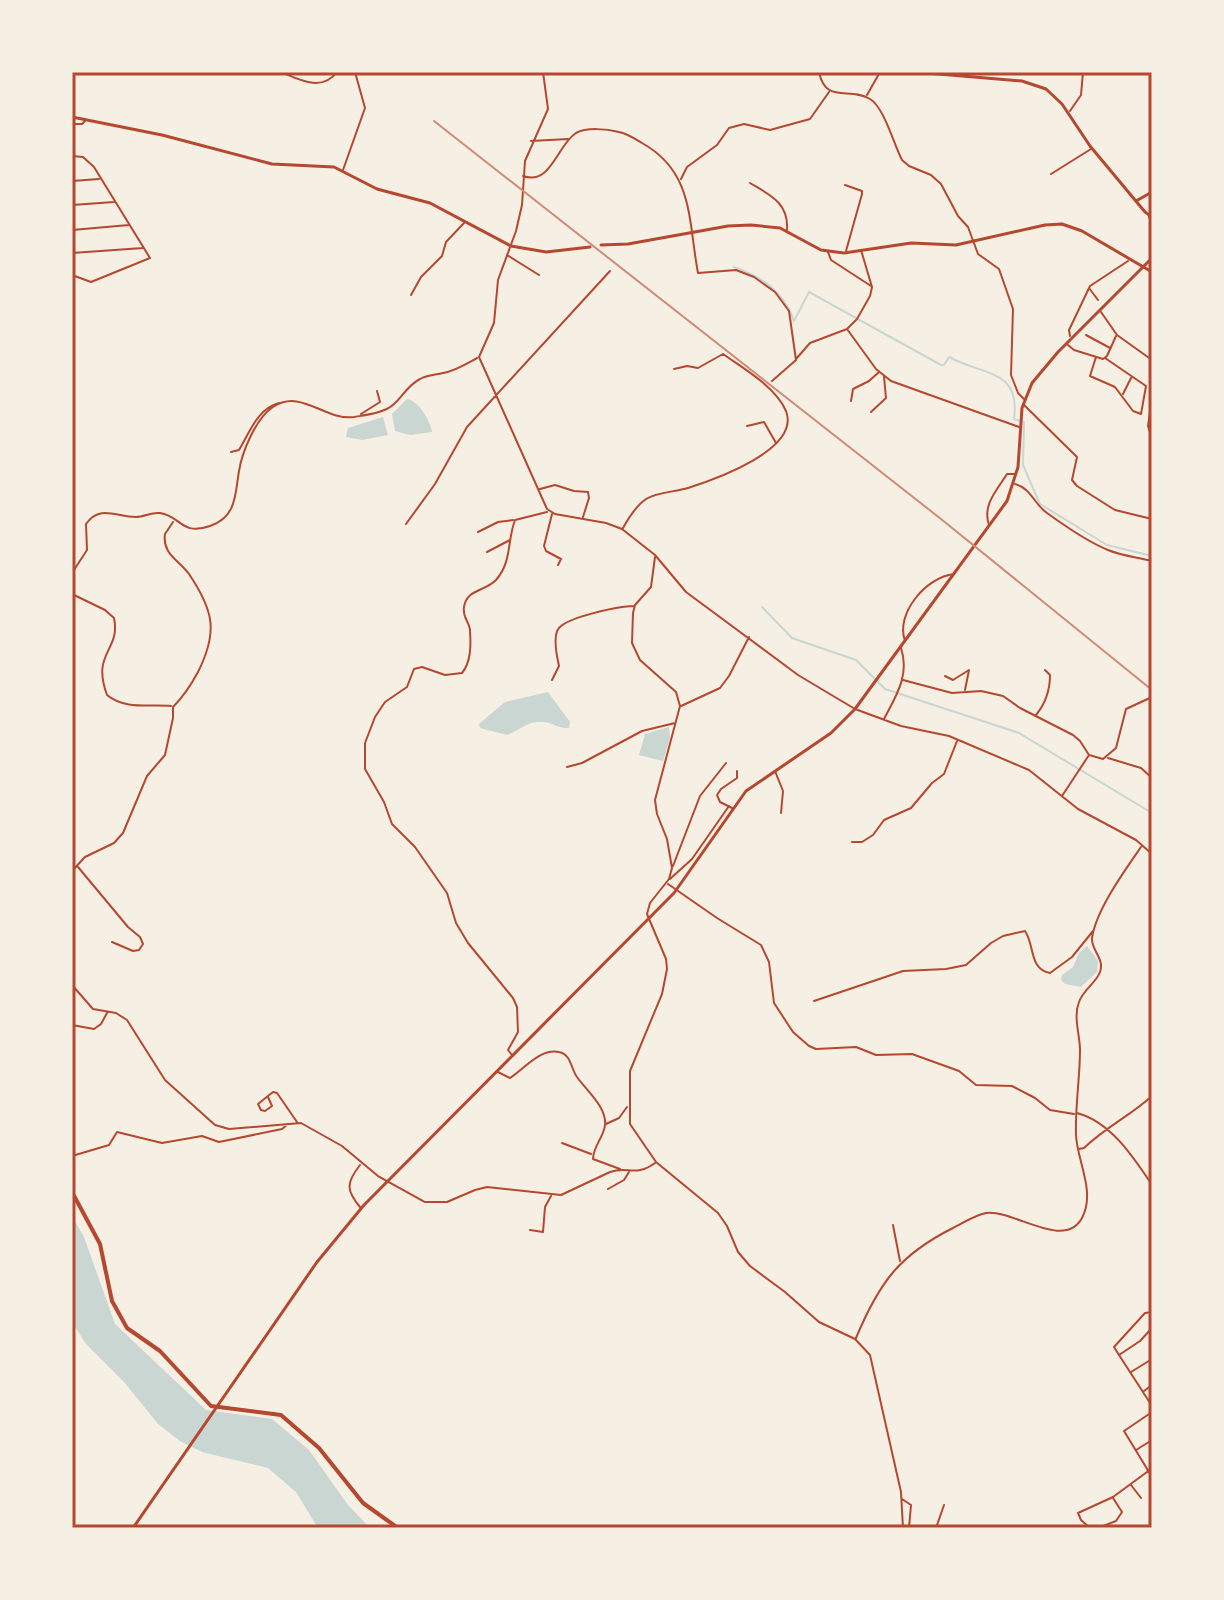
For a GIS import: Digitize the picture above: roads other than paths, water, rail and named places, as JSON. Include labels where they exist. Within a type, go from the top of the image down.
[{"type":"main road","points":[[72,1192],[100,1244],[112,1301],[123,1324],[160,1351],[208,1403],[221,1408],[281,1415],[319,1448],[363,1503],[398,1528]]},
{"type":"street","points":[[281,72],[317,84],[327,82],[337,72]]},
{"type":"street","points":[[343,170],[365,108],[355,72]]},
{"type":"street","points":[[543,72],[548,109],[525,161],[522,205],[498,280],[494,323],[479,357],[551,512],[544,546],[546,551],[561,559],[558,565]]},
{"type":"street","points":[[813,72],[819,73],[830,91],[867,97],[880,112],[902,160],[931,175],[941,184],[958,216],[968,227],[981,256],[999,269],[1012,301],[1011,375],[1024,402],[1077,457],[1072,480],[1115,510],[1152,519]]},
{"type":"street","points":[[867,97],[880,72]]},
{"type":"street","points":[[915,72],[1031,83],[1054,95],[1092,149],[1150,216],[1152,224]]},
{"type":"street","points":[[1068,113],[1079,98],[1083,72]]},
{"type":"street","points":[[681,180],[687,167],[717,145],[729,128],[744,124],[770,130],[810,119],[830,91]]},
{"type":"street","points":[[72,117],[162,135],[272,164],[343,170],[377,189],[424,201],[511,246],[546,252],[590,247]]},
{"type":"street","points":[[72,124],[82,124],[85,120]]},
{"type":"street","points":[[522,176],[533,179],[543,175],[569,140],[583,131],[623,133],[659,152],[681,180],[698,273],[736,270],[754,277],[775,292],[789,312],[796,360]]},
{"type":"street","points":[[531,141],[569,140]]},
{"type":"street","points":[[1051,174],[1092,149]]},
{"type":"street","points":[[72,275],[88,283],[149,260],[94,167],[83,157],[73,158]]},
{"type":"street","points":[[72,181],[101,179]]},
{"type":"street","points":[[750,183],[778,200],[787,216],[786,231]]},
{"type":"street","points":[[845,185],[862,191],[846,253]]},
{"type":"street","points":[[1136,201],[1152,192]]},
{"type":"street","points":[[72,205],[115,202]]},
{"type":"street","points":[[411,295],[421,277],[442,256],[446,242],[465,222]]},
{"type":"street","points":[[601,245],[628,244],[739,225],[786,231],[828,252],[846,253],[911,243],[956,245],[1062,224],[1082,231],[1152,272]]},
{"type":"street","points":[[72,230],[129,225]]},
{"type":"street","points":[[72,253],[144,247]]},
{"type":"street","points":[[772,381],[813,340],[847,329],[857,319],[872,287],[861,250]]},
{"type":"street","points":[[828,252],[831,260],[872,287]]},
{"type":"street","points":[[507,255],[539,275]]},
{"type":"street","points":[[903,1528],[901,1499],[873,1360],[855,1339],[819,1322],[750,1266],[738,1252],[718,1213],[656,1162],[630,1124],[631,1067],[662,994],[667,969],[666,959],[648,920],[648,906],[668,881],[692,859],[730,807],[746,791],[831,733],[855,709],[1007,501],[1016,474],[1024,402],[1037,375],[1152,258]]},
{"type":"street","points":[[1072,339],[1069,331],[1089,288],[1129,260]]},
{"type":"street","points":[[406,524],[435,484],[467,427],[610,271]]},
{"type":"street","points":[[1089,288],[1098,300]]},
{"type":"street","points":[[1100,311],[1117,335],[1152,360]]},
{"type":"street","points":[[847,329],[884,376],[908,389],[971,408],[1019,427]]},
{"type":"street","points":[[1086,335],[1111,349]]},
{"type":"street","points":[[1105,358],[1117,335]]},
{"type":"street","points":[[1067,344],[1074,350],[1105,358],[1146,387],[1143,413],[1133,411],[1115,387],[1090,376],[1096,357]]},
{"type":"street","points":[[622,529],[646,499],[714,478],[769,452],[777,444],[787,422],[786,412],[767,386],[726,356],[720,354],[698,368],[687,366],[674,369]]},
{"type":"street","points":[[72,573],[87,550],[86,524],[97,515],[113,512],[135,517],[159,513],[189,528],[203,528],[220,522],[236,499],[240,465],[253,435],[264,415],[279,404],[293,400],[336,417],[361,415],[393,405],[422,377],[450,371],[479,357]]},
{"type":"street","points":[[851,401],[853,389],[880,372]]},
{"type":"street","points":[[871,412],[886,398],[884,376]]},
{"type":"street","points":[[1123,396],[1131,376]]},
{"type":"street","points":[[361,415],[380,402],[377,391]]},
{"type":"street","points":[[1152,398],[1148,426],[1152,439]]},
{"type":"street","points":[[231,452],[241,449],[251,427],[265,410],[274,403],[279,404]]},
{"type":"street","points":[[747,426],[764,422],[777,444]]},
{"type":"street","points":[[989,526],[986,516],[988,503],[1009,473],[1016,474]]},
{"type":"street","points":[[1002,483],[1026,488],[1048,514],[1099,546],[1152,561]]},
{"type":"street","points":[[538,489],[555,485],[574,491],[586,490],[589,498],[583,518]]},
{"type":"street","points":[[478,532],[498,522],[551,512],[622,529],[655,555],[686,592],[798,675],[855,709],[957,740],[1029,770],[1078,809],[1142,845],[1152,854]]},
{"type":"street","points":[[72,871],[88,855],[114,843],[123,833],[147,776],[165,755],[173,707],[193,681],[209,651],[213,636],[204,601],[192,579],[166,550],[165,534],[174,521]]},
{"type":"street","points":[[512,1056],[508,1050],[517,1036],[518,1019],[513,998],[468,943],[439,880],[415,847],[392,824],[384,802],[368,776],[365,762],[367,734],[375,717],[385,702],[407,687],[414,669],[422,667],[445,675],[462,673],[467,667],[471,629],[463,615],[466,599],[469,594],[491,585],[499,576],[509,556],[514,521]]},
{"type":"street","points":[[487,552],[511,539]]},
{"type":"street","points":[[655,555],[651,587],[635,606],[631,635],[633,648],[640,660],[673,689],[680,706],[655,804],[672,866]]},
{"type":"street","points":[[905,641],[903,628],[910,604],[945,575],[955,574]]},
{"type":"street","points":[[72,594],[105,610],[114,618],[114,639],[101,665],[107,695],[127,705],[173,707]]},
{"type":"street","points":[[552,680],[559,666],[556,633],[560,626],[592,611],[635,606]]},
{"type":"street","points":[[680,706],[720,688],[749,637]]},
{"type":"street","points":[[884,719],[903,680],[904,656],[901,647]]},
{"type":"street","points":[[945,676],[953,680],[967,669],[970,671],[965,691]]},
{"type":"street","points":[[1035,716],[1049,687],[1050,675],[1045,670]]},
{"type":"street","points":[[903,680],[952,693],[981,691],[1003,696],[1073,735],[1089,755],[1141,768],[1152,778]]},
{"type":"street","points":[[1108,758],[1116,748],[1126,709],[1152,697]]},
{"type":"street","points":[[567,767],[582,763],[642,731],[659,729],[668,722],[676,723]]},
{"type":"street","points":[[852,842],[862,842],[873,835],[884,820],[911,808],[944,774],[957,740]]},
{"type":"street","points":[[1062,796],[1089,755]]},
{"type":"street","points":[[668,881],[703,790],[726,763]]},
{"type":"street","points":[[775,770],[783,791],[781,813]]},
{"type":"street","points":[[730,807],[718,800],[718,793],[737,778],[737,771]]},
{"type":"street","points":[[133,1528],[317,1262],[361,1208],[648,920],[689,873],[730,807]]},
{"type":"street","points":[[855,1339],[875,1297],[901,1262],[934,1237],[983,1214],[993,1213],[1056,1231],[1074,1226],[1082,1218],[1087,1203],[1076,1113],[1080,1051],[1077,1012],[1081,998],[1100,969],[1100,959],[1092,941],[1096,927],[1114,889],[1142,845]]},
{"type":"street","points":[[77,866],[143,944],[137,951],[112,942]]},
{"type":"street","points":[[668,881],[682,895],[761,945],[768,954],[774,1003],[793,1032],[809,1046],[816,1049],[856,1047],[876,1055],[912,1054],[959,1071],[976,1085],[1012,1086],[1050,1110],[1076,1113],[1105,1128],[1140,1164],[1152,1185]]},
{"type":"street","points":[[814,1001],[903,971],[966,965],[991,943],[1016,932],[1025,931],[1030,938],[1036,964],[1042,972],[1050,973],[1072,957],[1096,927]]},
{"type":"street","points":[[72,985],[88,1005],[127,1020],[165,1080],[215,1125],[229,1129],[298,1123]]},
{"type":"street","points":[[72,1025],[94,1029],[101,1024],[107,1012]]},
{"type":"street","points":[[498,1072],[510,1078],[527,1063],[562,1052],[574,1074],[596,1100],[605,1125]]},
{"type":"street","points":[[268,1097],[277,1093],[298,1123],[342,1146],[378,1176],[425,1202],[447,1202],[487,1187],[552,1195],[566,1193],[621,1170]]},
{"type":"street","points":[[1078,1149],[1084,1148],[1105,1128],[1152,1096]]},
{"type":"street","points":[[592,1155],[605,1125],[619,1118],[628,1107]]},
{"type":"street","points":[[72,1156],[109,1145],[117,1132],[162,1143],[202,1136],[219,1142],[282,1129],[289,1123]]},
{"type":"street","points":[[562,1143],[578,1147],[592,1155],[594,1161],[621,1170],[642,1171],[656,1162]]},
{"type":"street","points":[[361,1163],[348,1184],[348,1191],[361,1208]]},
{"type":"street","points":[[608,1189],[624,1180],[629,1171]]},
{"type":"street","points":[[530,1230],[543,1232],[545,1207],[552,1195]]},
{"type":"street","points":[[893,1225],[901,1262]]},
{"type":"street","points":[[1152,1312],[1145,1313],[1114,1347],[1152,1406]]},
{"type":"street","points":[[1119,1355],[1140,1341],[1152,1328]]},
{"type":"street","points":[[1130,1373],[1152,1359]]},
{"type":"street","points":[[1143,1392],[1152,1385]]},
{"type":"street","points":[[1152,1412],[1124,1431],[1152,1477]]},
{"type":"street","points":[[1135,1451],[1152,1440]]},
{"type":"street","points":[[1090,1528],[1078,1513],[1113,1497],[1150,1470]]},
{"type":"street","points":[[1130,1484],[1141,1498]]},
{"type":"street","points":[[1098,1528],[1116,1521],[1122,1512],[1113,1497]]},
{"type":"street","points":[[901,1499],[911,1505],[909,1528]]},
{"type":"street","points":[[936,1528],[944,1505]]},
{"type":"waterway","points":[[734,267],[771,287],[794,321],[809,292],[941,365],[949,357],[1006,382],[1015,403],[1014,419],[1024,422],[1023,465],[1040,504],[1107,545],[1152,556]]},
{"type":"waterway","points":[[762,607],[792,638],[856,660],[885,689],[1019,733],[1152,813]]},
{"type":"railway","points":[[434,121],[941,519],[1152,690]]}]
